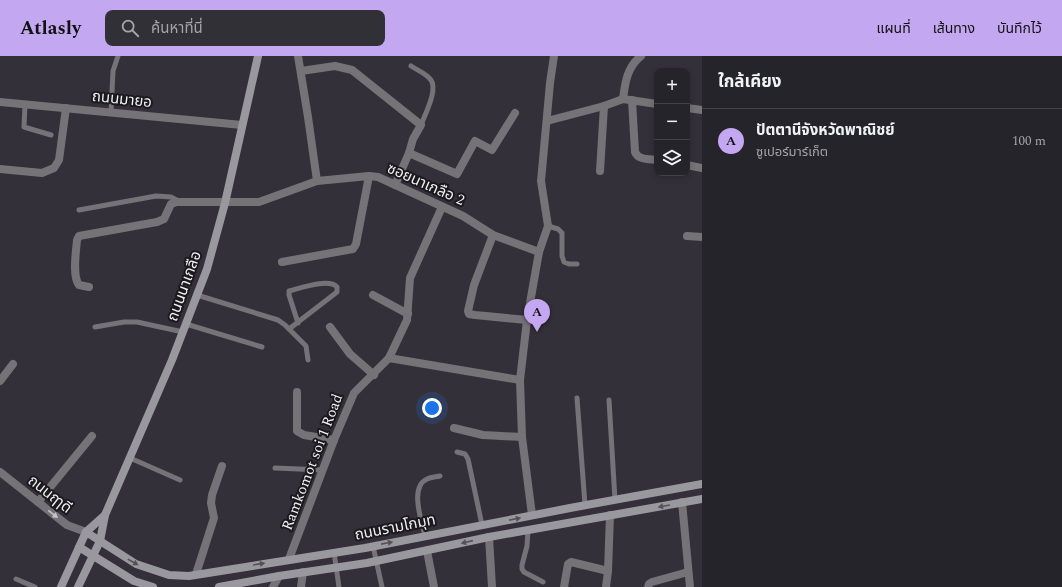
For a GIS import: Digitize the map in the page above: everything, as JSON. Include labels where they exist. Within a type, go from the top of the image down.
[{"type":"main road","name":"ถนนนาเกลือ","points":[[78,587],[100,541],[105,515],[172,360],[207,269],[225,203],[258,56]]},
{"type":"main road","name":"ถนนรามโกมุท","points":[[86,532],[136,564],[168,575],[189,576],[372,546],[702,484]]},
{"type":"main road","name":"ถนนรามโกมุท","points":[[219,587],[376,561],[489,537],[702,499]]},
{"type":"main road","name":"ถนนนาเกลือ","points":[[86,532],[105,515]]},
{"type":"main road","points":[[61,587],[86,532]]},
{"type":"main road","points":[[79,548],[135,584],[153,587]]},
{"type":"street","points":[[298,56],[317,181]]},
{"type":"street","points":[[532,515],[522,437],[520,380],[526,320],[539,252],[548,226],[541,181],[554,56]]},
{"type":"street","points":[[641,56],[631,66],[625,82],[636,156],[654,160]]},
{"type":"street","points":[[301,72],[335,66],[352,70],[421,125],[413,139],[409,153],[395,185]]},
{"type":"street","points":[[547,121],[628,100],[654,104]]},
{"type":"street","name":"ถนนมายอ","points":[[0,102],[242,125]]},
{"type":"street","points":[[600,170],[604,106]]},
{"type":"street","points":[[0,169],[42,173],[54,168],[59,160],[66,108]]},
{"type":"street","points":[[690,108],[702,110]]},
{"type":"street","points":[[409,153],[457,174],[475,141],[492,150],[515,113]]},
{"type":"street","points":[[690,166],[702,168]]},
{"type":"street","points":[[282,262],[353,249],[356,244],[369,176]]},
{"type":"street","name":"ซอยนาเกลือ 2","points":[[180,202],[259,202],[317,181],[369,176],[378,177],[463,216],[493,235],[539,252]]},
{"type":"street","points":[[89,287],[79,285],[75,275],[77,240],[79,236],[157,222],[164,219],[171,204],[180,202]]},
{"type":"street","name":"Ramkomot soi 1 Road","points":[[289,559],[334,440],[354,393],[389,358],[406,320],[408,314],[410,278],[442,207]]},
{"type":"street","points":[[493,235],[474,285],[468,311],[470,314],[475,315],[526,320]]},
{"type":"street","points":[[687,236],[702,237]]},
{"type":"street","points":[[373,295],[408,314]]},
{"type":"street","points":[[330,327],[350,354],[374,374]]},
{"type":"street","points":[[389,358],[520,380]]},
{"type":"street","points":[[0,381],[13,364]]},
{"type":"street","points":[[297,392],[297,431],[304,435],[334,440]]},
{"type":"street","points":[[454,428],[483,436],[522,437]]},
{"type":"street","points":[[38,502],[92,436]]},
{"type":"street","points":[[196,574],[214,518],[211,503],[212,495],[222,466]]},
{"type":"street","name":"ถนนฤๅดี","points":[[0,472],[67,525],[86,532]]},
{"type":"street","points":[[682,502],[690,587]]},
{"type":"street","points":[[606,587],[610,515]]},
{"type":"street","points":[[489,537],[492,587]]},
{"type":"street","points":[[427,551],[434,587]]},
{"type":"street","points":[[564,587],[568,564],[571,562],[608,571]]},
{"type":"street","points":[[301,587],[303,572]]},
{"type":"street","points":[[648,587],[652,582],[688,572]]},
{"type":"street","points":[[273,587],[279,576]]},
{"type":"lane","points":[[111,112],[113,71],[118,56]]},
{"type":"lane","points":[[411,66],[431,79],[433,84],[434,91],[421,125]]},
{"type":"lane","points":[[25,104],[24,127],[51,135]]},
{"type":"lane","points":[[79,210],[156,196],[171,197],[180,202]]},
{"type":"lane","points":[[548,226],[558,229],[562,233],[562,256],[564,262],[569,264],[577,264]]},
{"type":"lane","points":[[289,329],[337,292],[335,285],[326,282],[289,291],[298,322]]},
{"type":"lane","points":[[197,295],[278,320],[306,346],[308,360]]},
{"type":"lane","points":[[95,328],[124,322],[137,322],[183,332]]},
{"type":"lane","points":[[186,324],[262,347]]},
{"type":"lane","points":[[577,398],[585,505]]},
{"type":"lane","points":[[609,400],[615,500]]},
{"type":"lane","points":[[457,452],[466,454],[468,459],[482,525]]},
{"type":"lane","points":[[130,458],[180,480]]},
{"type":"lane","points":[[274,468],[323,470]]},
{"type":"lane","points":[[425,536],[419,511],[419,491],[421,484],[427,479],[440,476]]},
{"type":"lane","points":[[528,530],[527,546],[522,569],[524,572],[543,582]]},
{"type":"lane","points":[[372,546],[382,587]]},
{"type":"lane","points":[[334,552],[339,587]]},
{"type":"lane","points":[[16,579],[35,587]]},
{"type":"place","name":"ปัตตานีจังหวัดพาณิชย์","points":[[537,332]]}]
